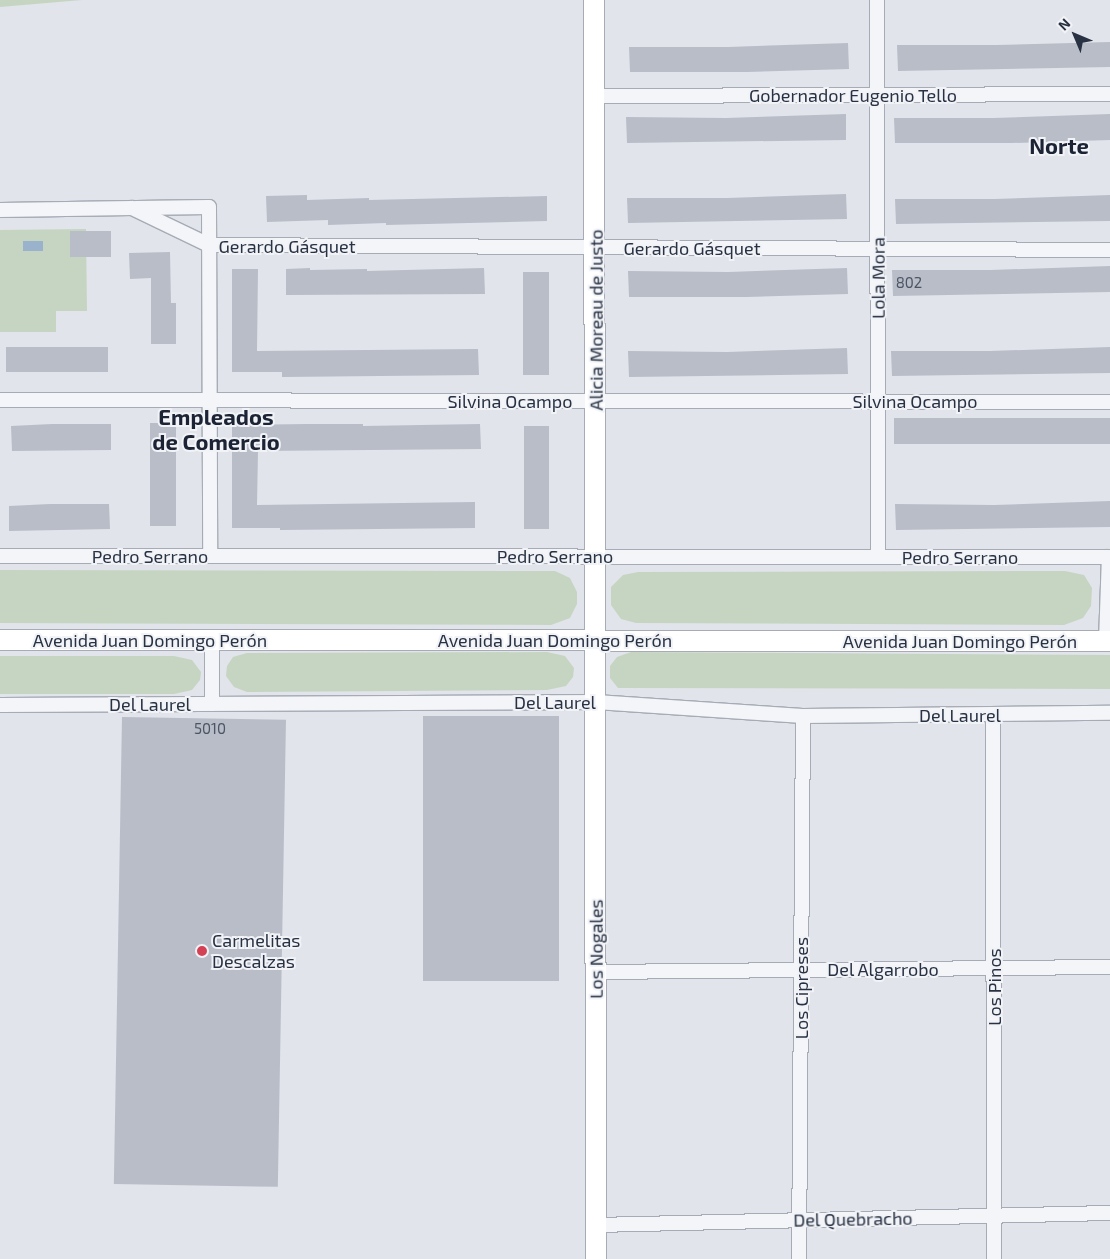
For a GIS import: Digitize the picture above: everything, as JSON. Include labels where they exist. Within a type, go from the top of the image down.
[{"type":"street","name":"Alicia Moreau de Justo","points":[[594,0],[597,401],[595,639]]},
{"type":"street","name":"Lola Mora","points":[[877,0],[878,557]]},
{"type":"street","name":"Gobernador Eugenio Tello","points":[[595,96],[1110,94]]},
{"type":"street","name":"Gerardo Gásquet","points":[[0,210],[209,207],[209,245]]},
{"type":"street","name":"Gerardo Gásquet","points":[[132,208],[209,245],[1110,250]]},
{"type":"street","points":[[209,245],[210,556]]},
{"type":"street","name":"Silvina Ocampo","points":[[0,400],[1110,402]]},
{"type":"street","name":"Pedro Serrano","points":[[0,556],[1110,557]]},
{"type":"street","points":[[1108,641],[1110,557]]},
{"type":"street","name":"Avenida Juan Domingo Perón","points":[[0,640],[595,639],[1108,641]]},
{"type":"street","name":"Los Nogales","points":[[595,639],[596,1259]]},
{"type":"street","points":[[212,640],[212,704]]},
{"type":"street","name":"Del Laurel","points":[[0,704],[596,702],[803,716],[1110,713]]},
{"type":"street","name":"Los Pinos","points":[[993,715],[995,968],[994,1259]]},
{"type":"street","name":"Los Cipreses","points":[[799,1259],[803,716]]},
{"type":"street","name":"Del Algarrobo","points":[[596,972],[1110,967]]},
{"type":"street","name":"Del Quebracho","points":[[596,1225],[1110,1213]]},
{"type":"green space","points":[[0,0],[82,0],[0,7]]},
{"type":"green space","points":[[86,229],[87,311],[56,311],[56,332],[0,332],[0,230]]},
{"type":"green space","points":[[0,570],[555,571],[570,578],[577,592],[577,604],[570,618],[551,625],[0,623]]},
{"type":"green space","points":[[1065,571],[1084,575],[1092,588],[1091,606],[1083,618],[1064,625],[636,623],[621,619],[611,605],[611,587],[623,575],[638,572]]},
{"type":"green space","points":[[547,652],[565,656],[574,668],[573,677],[566,686],[547,690],[247,692],[234,687],[226,676],[227,666],[233,657],[247,653]]},
{"type":"green space","points":[[631,652],[1110,655],[1110,689],[618,688],[610,678],[610,666],[617,657]]},
{"type":"green space","points":[[0,656],[174,656],[192,660],[201,672],[200,680],[192,690],[174,694],[0,694]]},
{"type":"water","points":[[23,241],[43,241],[43,251],[23,251]]},
{"type":"building","points":[[1110,42],[1110,67],[898,71],[897,45]]},
{"type":"building","points":[[848,43],[849,69],[747,72],[630,72],[629,47],[728,47]]},
{"type":"building","points":[[846,114],[846,140],[627,143],[626,117],[726,118]]},
{"type":"building","points":[[1110,114],[1110,140],[1012,143],[895,143],[894,118],[993,118]]},
{"type":"building","points":[[846,194],[847,219],[628,223],[627,198],[727,198]]},
{"type":"building","points":[[307,195],[307,200],[547,196],[547,221],[386,225],[386,223],[328,225],[328,220],[267,222],[266,196]]},
{"type":"building","points":[[1110,195],[1110,221],[896,224],[895,199],[995,199]]},
{"type":"building","points":[[70,231],[111,231],[111,257],[70,257]]},
{"type":"building","points":[[170,252],[171,303],[176,303],[176,344],[151,344],[151,278],[130,279],[129,253]]},
{"type":"building","points":[[1110,266],[1110,292],[893,296],[892,270],[991,270]]},
{"type":"building","points":[[310,268],[310,270],[367,269],[367,271],[484,268],[485,294],[286,295],[286,269]]},
{"type":"building","points":[[847,268],[848,294],[746,297],[629,297],[628,271],[728,272]]},
{"type":"building","points":[[232,269],[258,269],[257,351],[478,349],[479,375],[282,377],[282,372],[232,372]]},
{"type":"building","points":[[523,272],[549,272],[549,375],[523,375]]},
{"type":"building","points":[[6,347],[108,347],[108,372],[6,372]]},
{"type":"building","points":[[1110,347],[1110,373],[892,376],[891,351],[990,351]]},
{"type":"building","points":[[847,348],[848,374],[629,377],[628,351],[727,352]]},
{"type":"building","points":[[894,418],[1110,418],[1110,444],[894,444]]},
{"type":"building","points":[[150,423],[176,423],[176,526],[150,526]]},
{"type":"building","points":[[111,424],[111,450],[12,451],[11,426]]},
{"type":"building","points":[[363,424],[363,426],[480,424],[481,449],[258,451],[257,505],[475,502],[475,528],[280,530],[280,528],[232,528],[232,425]]},
{"type":"building","points":[[524,426],[549,426],[549,529],[524,529]]},
{"type":"building","points":[[1110,501],[1110,527],[896,530],[895,504],[994,505]]},
{"type":"building","points":[[109,504],[110,529],[9,531],[9,506]]},
{"type":"building","points":[[423,716],[559,716],[559,981],[423,981]]},
{"type":"building","name":"Carmelitas Descalzas","points":[[122,717],[286,720],[278,1187],[114,1184]]},
{"type":"place","name":"Carmelitas Descalzas","points":[[202,951]]},
{"type":"district","name":"Norte","points":[[1059,146]]},
{"type":"district","name":"Empleados de Comercio","points":[[216,428]]}]
